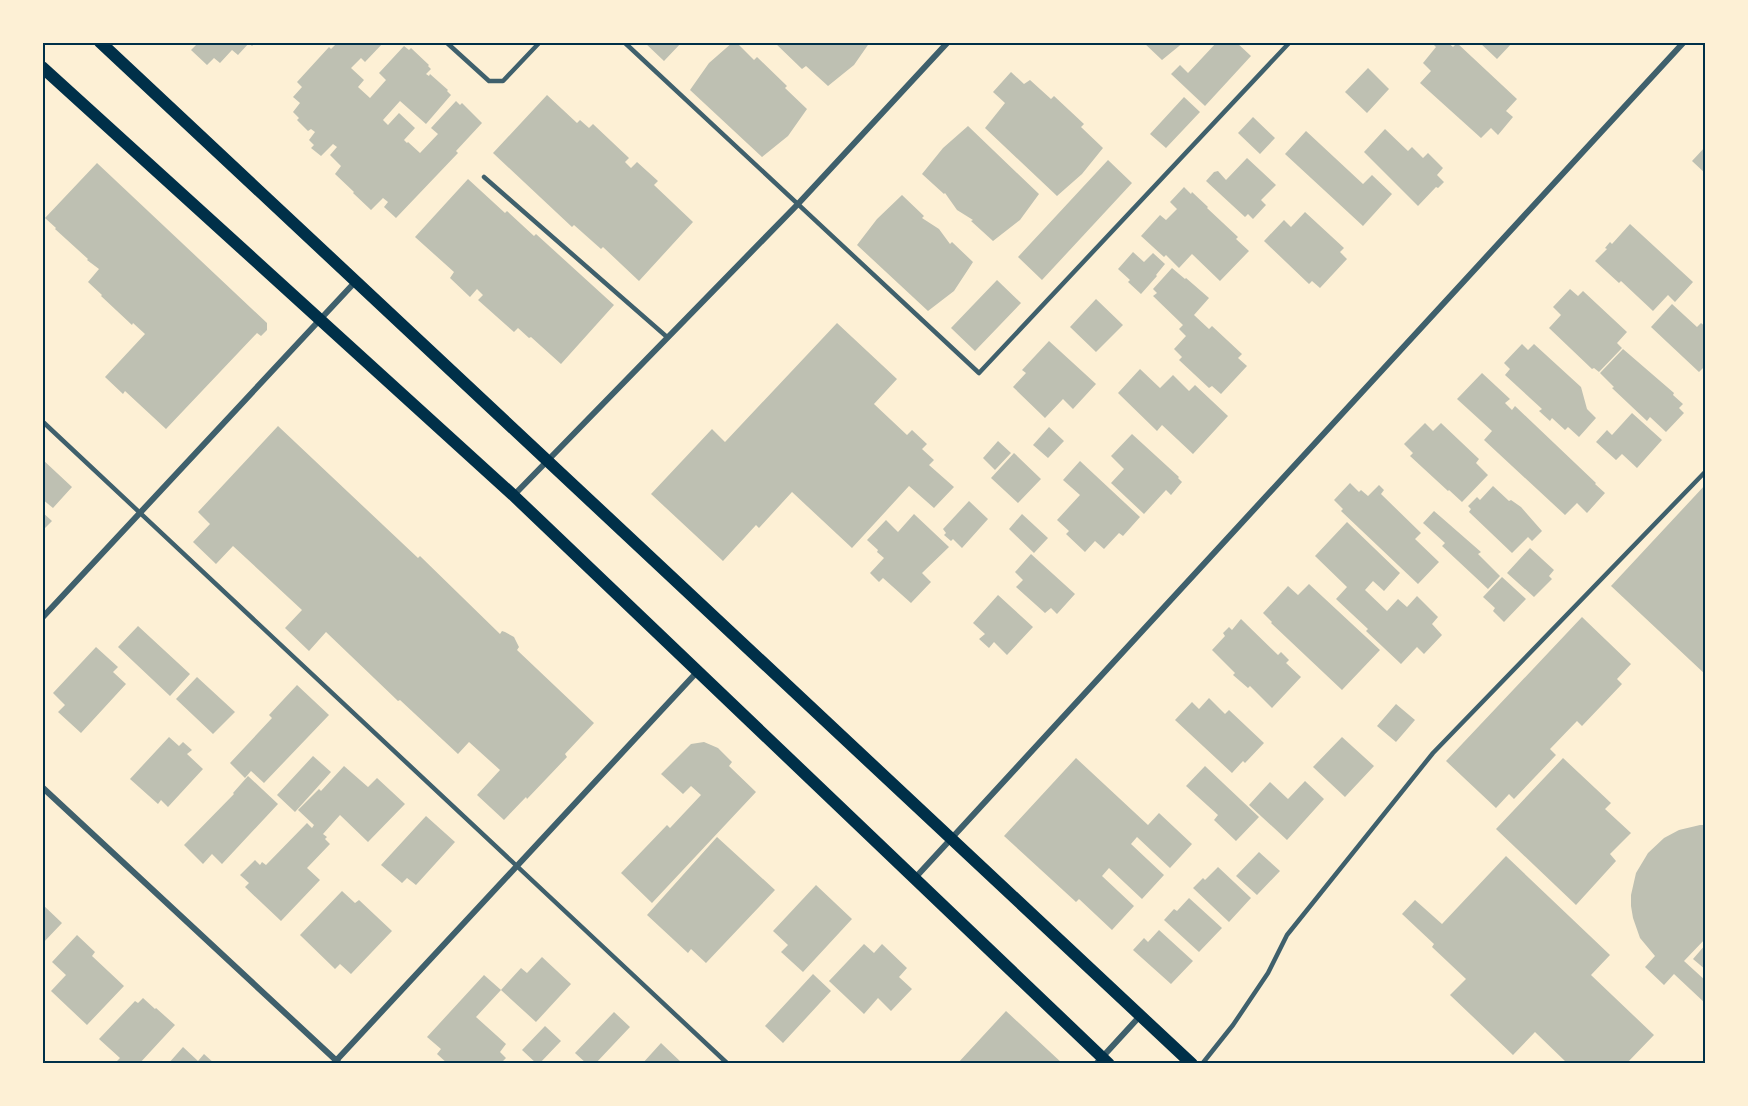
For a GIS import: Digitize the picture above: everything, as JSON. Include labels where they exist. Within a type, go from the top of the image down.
[{"type":"main road","points":[[100,42],[1192,1064]]},
{"type":"main road","points":[[42,67],[513,495],[915,878],[1102,1062]]},
{"type":"street","points":[[513,495],[797,204],[948,42]]},
{"type":"street","points":[[915,878],[1684,42]]},
{"type":"street","points":[[42,618],[356,280]]},
{"type":"street","points":[[42,787],[336,1063],[697,672]]},
{"type":"street","points":[[1102,1062],[1140,1016]]},
{"type":"lane","points":[[446,42],[489,81],[503,81],[540,42]]},
{"type":"lane","points":[[624,42],[979,373],[1290,42]]},
{"type":"lane","points":[[484,177],[667,337]]},
{"type":"lane","points":[[42,421],[728,1064]]},
{"type":"lane","points":[[1202,1064],[1233,1025],[1268,973],[1287,935],[1433,753],[1706,471]]},
{"type":"building","points":[[195,42],[256,42],[252,46],[249,43],[238,55],[232,50],[220,63],[214,58],[207,65],[191,50],[197,44]]},
{"type":"building","points":[[338,42],[384,42],[365,62],[361,58],[351,68],[364,80],[358,87],[370,98],[386,80],[379,73],[404,46],[409,50],[411,48],[429,65],[431,69],[426,74],[429,76],[430,74],[448,90],[451,95],[426,124],[400,101],[383,120],[388,125],[399,113],[415,128],[404,140],[420,153],[438,134],[431,128],[456,101],[460,105],[462,103],[482,123],[456,151],[458,153],[396,218],[384,207],[388,202],[383,198],[371,210],[353,193],[335,174],[341,166],[330,155],[337,147],[333,144],[321,156],[311,148],[314,145],[309,140],[315,132],[311,129],[308,131],[297,120],[299,118],[293,112],[300,103],[293,97],[302,87],[297,82],[329,47],[331,49]]},
{"type":"building","points":[[644,42],[682,42],[664,61]]},
{"type":"building","points":[[733,42],[736,42],[754,60],[757,57],[807,109],[788,136],[762,157],[690,90],[709,63]]},
{"type":"building","points":[[774,42],[870,42],[854,65],[828,86],[806,66],[802,69]]},
{"type":"building","points":[[1143,42],[1184,42],[1162,60]]},
{"type":"building","points":[[1217,42],[1236,42],[1251,56],[1205,106],[1171,74],[1180,65],[1188,73]]},
{"type":"building","points":[[1431,42],[1447,42],[1453,47],[1457,43],[1517,99],[1506,111],[1513,117],[1498,135],[1491,128],[1481,138],[1420,83],[1431,71],[1423,63],[1436,47]]},
{"type":"building","points":[[1479,42],[1513,42],[1497,59]]},
{"type":"building","points":[[1368,68],[1389,89],[1367,113],[1345,92]]},
{"type":"building","points":[[1011,72],[1024,84],[1030,80],[1051,99],[1054,96],[1084,124],[1081,127],[1103,148],[1082,174],[1057,196],[985,128],[1005,103],[993,92]]},
{"type":"building","points":[[547,95],[577,123],[580,120],[589,128],[593,124],[629,158],[625,162],[631,168],[637,162],[658,181],[654,185],[693,222],[639,281],[603,247],[601,249],[574,225],[572,227],[493,153]]},
{"type":"building","points":[[1184,97],[1200,112],[1166,148],[1150,134]]},
{"type":"building","points":[[1253,117],[1275,138],[1260,154],[1238,133]]},
{"type":"building","points":[[968,126],[1039,194],[1020,220],[993,241],[971,221],[973,220],[957,210],[945,193],[922,174],[943,148]]},
{"type":"building","points":[[1385,129],[1408,151],[1412,147],[1423,158],[1428,153],[1443,168],[1437,175],[1444,182],[1418,206],[1364,152]]},
{"type":"building","points":[[1306,131],[1363,184],[1372,175],[1392,194],[1363,226],[1285,154]]},
{"type":"building","points":[[1706,146],[1706,174],[1692,161]]},
{"type":"building","points":[[1247,158],[1276,185],[1261,200],[1266,205],[1253,219],[1248,214],[1245,217],[1206,181],[1218,171],[1226,180]]},
{"type":"building","points":[[1108,160],[1132,183],[1042,280],[1018,257]]},
{"type":"building","points":[[97,163],[267,323],[267,330],[261,336],[257,333],[166,429],[125,391],[123,394],[105,377],[145,334],[133,323],[132,325],[88,282],[99,269],[45,218]]},
{"type":"building","points":[[468,179],[505,213],[507,211],[534,236],[536,234],[614,305],[561,364],[518,328],[514,332],[478,300],[483,295],[477,289],[470,297],[450,278],[454,272],[415,237]]},
{"type":"building","points":[[1184,187],[1208,207],[1249,251],[1220,281],[1192,254],[1179,268],[1141,236],[1160,215],[1166,220],[1177,209],[1170,202]]},
{"type":"building","points":[[902,195],[924,216],[922,218],[939,229],[950,244],[952,242],[973,262],[954,291],[928,311],[857,245],[877,219]]},
{"type":"building","points":[[1305,212],[1344,248],[1340,252],[1347,259],[1320,288],[1312,281],[1309,284],[1264,241],[1284,220],[1291,227]]},
{"type":"building","points":[[1630,224],[1693,282],[1675,302],[1668,295],[1653,311],[1621,281],[1619,283],[1595,261],[1607,249],[1605,248],[1610,242],[1612,244]]},
{"type":"building","points":[[1133,252],[1144,262],[1153,253],[1165,264],[1141,294],[1118,269]]},
{"type":"building","points":[[1172,268],[1209,298],[1194,315],[1209,329],[1212,326],[1242,354],[1238,358],[1247,366],[1221,394],[1212,386],[1209,388],[1179,360],[1182,357],[1174,349],[1186,336],[1179,329],[1183,325],[1153,296],[1157,293],[1153,289]]},
{"type":"building","points":[[997,280],[1021,303],[975,351],[951,328]]},
{"type":"building","points":[[1570,289],[1578,296],[1583,291],[1627,332],[1617,343],[1622,348],[1599,372],[1592,369],[1549,328],[1561,315],[1553,307]]},
{"type":"building","points":[[1096,299],[1123,325],[1096,352],[1070,327]]},
{"type":"building","points":[[1672,304],[1697,327],[1701,323],[1706,327],[1704,333],[1706,335],[1706,365],[1699,372],[1651,327]]},
{"type":"building","points":[[837,323],[897,379],[874,404],[907,435],[912,430],[927,444],[922,449],[934,460],[929,465],[954,487],[934,508],[909,486],[852,548],[792,492],[759,528],[756,525],[723,561],[651,494],[712,429],[725,442]]},
{"type":"building","points":[[1049,341],[1096,384],[1073,409],[1063,399],[1045,418],[1013,387],[1026,373],[1022,370]]},
{"type":"building","points":[[1522,344],[1528,350],[1534,344],[1581,387],[1587,409],[1596,418],[1579,437],[1568,427],[1565,430],[1552,418],[1550,421],[1539,411],[1542,409],[1505,375],[1510,369],[1504,363]]},
{"type":"building","points":[[1623,349],[1674,393],[1673,395],[1683,404],[1679,408],[1684,413],[1666,432],[1650,417],[1647,421],[1612,388],[1614,387],[1600,373]]},
{"type":"building","points":[[1140,369],[1160,388],[1173,375],[1189,391],[1195,385],[1228,416],[1193,454],[1162,425],[1157,431],[1118,393]]},
{"type":"building","points":[[1482,373],[1510,399],[1505,403],[1512,410],[1515,406],[1605,493],[1587,513],[1577,503],[1565,515],[1484,440],[1492,431],[1457,399]]},
{"type":"building","points":[[1632,413],[1662,440],[1637,468],[1622,454],[1616,460],[1596,442],[1607,430],[1612,435]]},
{"type":"building","points":[[1425,423],[1433,431],[1441,423],[1479,459],[1476,463],[1488,475],[1462,502],[1410,456],[1413,453],[1404,444]]},
{"type":"building","points":[[278,426],[418,558],[420,556],[500,634],[502,631],[514,637],[519,647],[517,650],[594,723],[565,754],[567,757],[504,820],[477,795],[500,770],[469,742],[458,754],[400,700],[398,701],[326,632],[309,651],[285,628],[302,610],[233,546],[216,564],[193,542],[210,524],[198,512]]},
{"type":"building","points":[[1049,427],[1064,441],[1048,458],[1033,445]]},
{"type":"building","points":[[1132,434],[1182,482],[1171,495],[1166,490],[1144,514],[1111,483],[1124,469],[1111,456]]},
{"type":"building","points":[[998,441],[1011,453],[995,470],[983,458]]},
{"type":"building","points":[[1014,453],[1041,479],[1018,503],[991,478]]},
{"type":"building","points":[[42,459],[72,487],[53,508],[42,499]]},
{"type":"building","points":[[1080,461],[1140,517],[1123,536],[1119,533],[1104,549],[1095,541],[1085,552],[1066,534],[1069,531],[1057,520],[1080,495],[1063,480]]},
{"type":"building","points":[[1350,483],[1359,492],[1361,490],[1368,496],[1379,485],[1384,490],[1381,494],[1421,533],[1415,539],[1439,562],[1418,584],[1341,511],[1343,509],[1334,500]]},
{"type":"building","points":[[1706,484],[1706,675],[1611,586]]},
{"type":"building","points":[[1493,486],[1509,501],[1521,507],[1542,531],[1532,541],[1528,537],[1512,553],[1469,512],[1471,509],[1468,506],[1477,497],[1480,500]]},
{"type":"building","points":[[969,501],[988,519],[962,548],[953,539],[951,541],[944,535],[946,533],[943,529]]},
{"type":"building","points":[[1434,511],[1481,552],[1478,554],[1500,576],[1488,589],[1442,546],[1445,543],[1423,523]]},
{"type":"building","points":[[42,512],[52,521],[42,531]]},
{"type":"building","points":[[914,514],[949,547],[922,573],[931,582],[911,603],[883,578],[879,582],[870,573],[884,558],[867,540],[886,520],[898,532]]},
{"type":"building","points":[[1022,514],[1048,538],[1034,553],[1009,529]]},
{"type":"building","points":[[1347,522],[1400,573],[1384,591],[1373,581],[1365,590],[1387,611],[1398,599],[1407,607],[1417,596],[1438,617],[1432,624],[1442,635],[1424,654],[1417,647],[1401,664],[1336,599],[1347,587],[1315,556]]},
{"type":"building","points":[[1530,548],[1554,570],[1549,576],[1552,579],[1534,597],[1507,573]]},
{"type":"building","points":[[1031,554],[1075,594],[1057,614],[1051,608],[1045,613],[1016,587],[1023,580],[1015,572]]},
{"type":"building","points":[[1502,577],[1526,599],[1504,622],[1493,611],[1495,608],[1483,597]]},
{"type":"building","points":[[1309,584],[1380,650],[1342,690],[1263,613],[1288,586],[1298,595]]},
{"type":"building","points":[[998,595],[1033,627],[1007,655],[994,642],[989,648],[979,639],[985,634],[973,623]]},
{"type":"building","points":[[1582,617],[1631,664],[1617,679],[1622,684],[1582,726],[1577,721],[1550,749],[1556,755],[1514,799],[1509,794],[1496,808],[1446,761]]},
{"type":"building","points":[[1241,619],[1278,655],[1281,652],[1289,660],[1286,663],[1301,677],[1272,708],[1250,686],[1248,688],[1233,675],[1235,673],[1212,650],[1225,636],[1223,633],[1229,627],[1232,630]]},
{"type":"building","points":[[138,626],[190,674],[170,696],[118,647]]},
{"type":"building","points":[[96,647],[118,667],[113,672],[126,684],[81,733],[58,712],[65,705],[53,693]]},
{"type":"building","points":[[197,677],[235,712],[213,734],[176,699]]},
{"type":"building","points":[[297,685],[329,715],[264,783],[251,771],[245,778],[230,763],[272,718],[269,715]]},
{"type":"building","points":[[1209,698],[1225,714],[1229,710],[1264,743],[1232,773],[1175,720],[1192,702],[1199,709]]},
{"type":"building","points":[[1396,704],[1415,720],[1396,742],[1377,726]]},
{"type":"building","points":[[169,737],[179,746],[183,742],[192,750],[187,754],[203,769],[168,807],[161,800],[158,804],[130,779]]},
{"type":"building","points":[[1342,737],[1374,766],[1345,797],[1313,767]]},
{"type":"building","points":[[704,742],[718,748],[732,762],[729,766],[756,792],[652,903],[621,873],[667,825],[670,828],[701,795],[691,786],[683,794],[661,774],[691,744]]},
{"type":"building","points":[[313,756],[331,772],[295,812],[277,795]]},
{"type":"building","points":[[1076,758],[1148,825],[1159,813],[1192,844],[1170,868],[1137,837],[1131,844],[1164,875],[1142,899],[1109,868],[1102,876],[1134,906],[1112,930],[1079,899],[1076,902],[1004,836]]},
{"type":"building","points":[[1563,758],[1611,803],[1605,809],[1631,833],[1610,854],[1616,861],[1576,905],[1496,829]]},
{"type":"building","points":[[344,766],[368,787],[377,778],[405,804],[368,842],[340,815],[323,834],[330,844],[307,868],[320,880],[281,921],[245,887],[249,883],[240,875],[255,860],[260,865],[262,862],[266,865],[307,823],[312,828],[314,825],[298,810],[319,789],[321,791]]},
{"type":"building","points":[[1205,766],[1259,817],[1236,841],[1214,820],[1218,815],[1186,786]]},
{"type":"building","points":[[248,776],[278,804],[222,864],[212,854],[203,864],[184,845],[234,794]]},
{"type":"building","points":[[1305,781],[1324,799],[1287,840],[1249,805],[1270,782],[1288,799]]},
{"type":"building","points":[[426,816],[455,842],[416,885],[407,878],[402,883],[381,865]]},
{"type":"building","points":[[1706,825],[1706,938],[1684,961],[1706,981],[1706,1004],[1674,974],[1664,985],[1645,967],[1655,956],[1640,938],[1631,906],[1636,873],[1648,853],[1664,838],[1679,830]]},
{"type":"building","points":[[717,837],[775,890],[706,963],[691,949],[688,953],[647,915]]},
{"type":"building","points":[[1259,852],[1280,871],[1257,895],[1236,876]]},
{"type":"building","points":[[1506,856],[1610,955],[1591,975],[1654,1035],[1626,1064],[1568,1064],[1535,1032],[1513,1055],[1450,995],[1466,979],[1402,914],[1415,900],[1442,924]]},
{"type":"building","points":[[1218,867],[1251,898],[1229,922],[1193,888]]},
{"type":"building","points":[[816,885],[852,919],[803,972],[781,952],[788,945],[773,931]]},
{"type":"building","points":[[342,891],[355,903],[359,900],[392,931],[351,974],[340,964],[335,969],[300,935]]},
{"type":"building","points":[[1189,898],[1222,928],[1199,952],[1164,920],[1174,909],[1177,911]]},
{"type":"building","points":[[42,904],[62,923],[42,944]]},
{"type":"building","points":[[1159,930],[1193,961],[1171,984],[1133,950],[1144,938],[1148,942]]},
{"type":"building","points":[[77,935],[95,952],[92,956],[124,986],[87,1025],[51,991],[66,975],[52,962]]},
{"type":"building","points":[[864,944],[874,953],[882,944],[907,968],[899,977],[912,989],[891,1011],[878,998],[864,1014],[829,981]]},
{"type":"building","points":[[1706,944],[1706,970],[1693,959]]},
{"type":"building","points":[[542,957],[571,984],[536,1022],[501,990],[521,968],[527,973]]},
{"type":"building","points":[[813,974],[831,991],[783,1043],[765,1026]]},
{"type":"building","points":[[484,975],[501,990],[476,1017],[506,1044],[500,1052],[506,1058],[500,1064],[448,1064],[437,1054],[441,1049],[427,1037]]},
{"type":"building","points":[[143,998],[175,1025],[139,1064],[114,1064],[120,1058],[99,1039],[135,1001],[138,1003]]},
{"type":"building","points":[[1006,1011],[1063,1064],[957,1064]]},
{"type":"building","points":[[614,1012],[630,1027],[595,1064],[587,1064],[575,1053]]},
{"type":"building","points":[[545,1026],[561,1041],[537,1064],[522,1050]]},
{"type":"building","points":[[661,1043],[683,1064],[642,1064]]},
{"type":"building","points":[[183,1047],[198,1061],[204,1054],[215,1064],[168,1064]]}]
